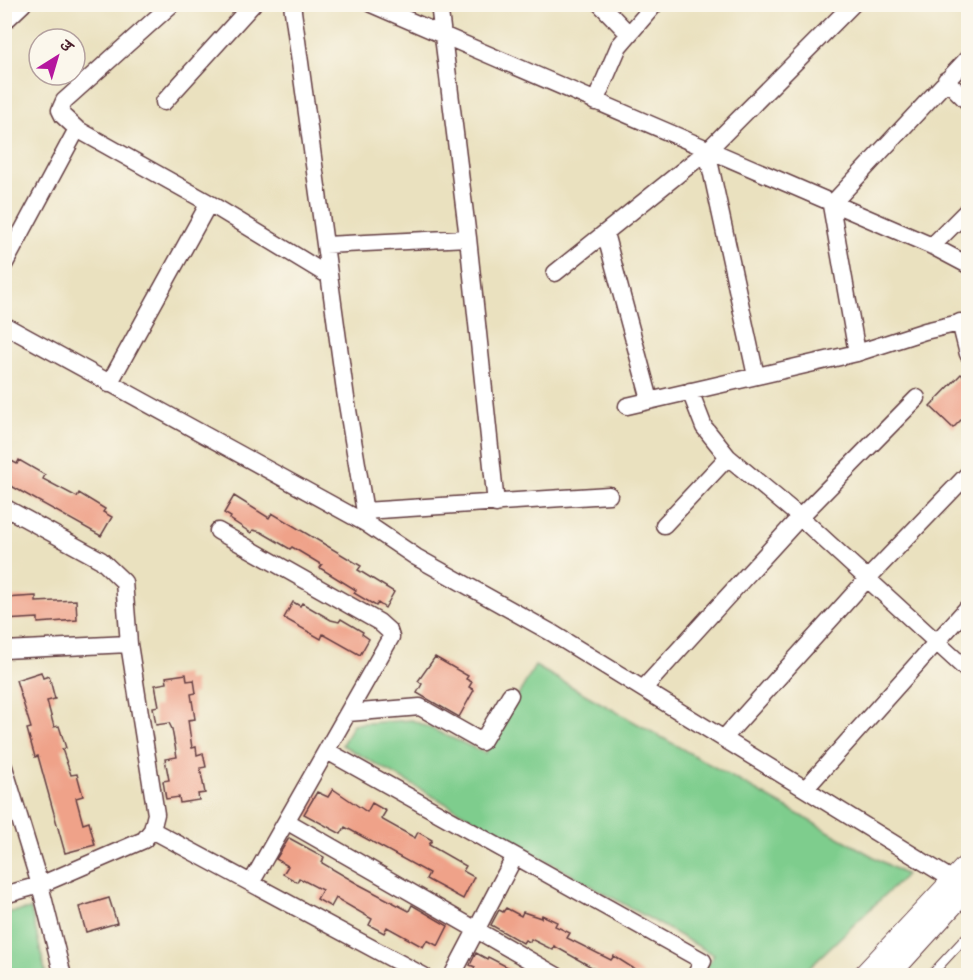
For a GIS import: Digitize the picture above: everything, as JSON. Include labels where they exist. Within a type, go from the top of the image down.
[{"type":"street","points":[[4,22],[23,4]]},
{"type":"street","points":[[172,4],[64,101],[60,110],[63,117],[77,129],[209,203],[329,276]]},
{"type":"street","points":[[164,102],[254,4]]},
{"type":"street","points":[[292,4],[365,518]]},
{"type":"street","points":[[371,4],[831,205],[932,246],[969,265]]},
{"type":"street","points":[[439,4],[468,237],[496,504]]},
{"type":"street","points":[[600,4],[628,33]]},
{"type":"street","points":[[595,102],[611,61],[628,33],[655,4]]},
{"type":"street","points":[[555,273],[707,151],[853,4]]},
{"type":"street","points":[[831,205],[969,58]]},
{"type":"street","points":[[946,80],[969,102]]},
{"type":"street","points":[[4,265],[77,129]]},
{"type":"street","points":[[707,151],[756,376]]},
{"type":"street","points":[[110,384],[209,203]]},
{"type":"street","points":[[831,205],[857,353]]},
{"type":"street","points":[[932,246],[969,210]]},
{"type":"street","points":[[605,232],[650,400]]},
{"type":"street","points":[[325,245],[468,237]]},
{"type":"street","points":[[627,406],[857,353],[964,321],[969,354]]},
{"type":"street","points":[[4,325],[110,384],[365,518],[416,557],[552,633],[961,884]]},
{"type":"street","points":[[690,391],[704,427],[728,457],[800,517],[938,640],[969,671]]},
{"type":"street","points":[[643,689],[800,517],[917,398]]},
{"type":"street","points":[[664,525],[728,457]]},
{"type":"street","points":[[724,738],[868,578],[969,474]]},
{"type":"street","points":[[365,518],[609,495]]},
{"type":"street","points":[[4,507],[101,560],[124,582],[129,644],[156,814],[152,830],[144,840],[40,885],[4,895]]},
{"type":"street","points":[[218,531],[379,622],[391,637],[288,822],[251,883]]},
{"type":"street","points":[[806,788],[969,607]]},
{"type":"street","points":[[4,650],[129,644]]},
{"type":"street","points":[[348,713],[420,707],[482,742],[510,695]]},
{"type":"street","points":[[327,751],[703,961],[695,975]]},
{"type":"street","points":[[4,767],[40,885],[63,975]]},
{"type":"street","points":[[288,822],[557,975]]},
{"type":"street","points":[[152,830],[424,975]]},
{"type":"street","points":[[452,975],[514,856]]},
{"type":"street","points":[[888,975],[961,884],[969,864]]},
{"type":"street","points":[[863,975],[961,884]]},
{"type":"lane","points":[[930,975],[969,935]]},
{"type":"green space","points":[[535,666],[906,875],[801,975],[701,975],[714,955],[342,745],[353,724],[412,720],[485,753]]},
{"type":"green space","points":[[31,909],[46,975],[5,975],[5,913]]},
{"type":"building","points":[[961,374],[969,381],[969,412],[953,428],[930,406]]},
{"type":"building","points":[[4,457],[17,464],[19,460],[45,475],[43,479],[77,497],[79,493],[105,509],[103,512],[112,517],[101,536],[4,482]]},
{"type":"building","points":[[234,496],[269,518],[272,513],[361,566],[358,570],[394,592],[385,608],[378,603],[376,606],[354,593],[356,590],[320,568],[322,565],[292,547],[290,549],[261,532],[253,530],[251,533],[230,519],[231,517],[224,513]]},
{"type":"building","points":[[36,596],[36,602],[76,600],[77,620],[38,623],[38,618],[4,620],[4,598]]},
{"type":"building","points":[[293,602],[300,606],[302,603],[331,620],[339,622],[341,619],[363,632],[362,634],[369,639],[360,655],[323,634],[321,639],[284,618]]},
{"type":"building","points":[[435,657],[468,676],[466,679],[472,682],[469,687],[474,690],[459,717],[417,693],[422,684],[418,681]]},
{"type":"building","points":[[41,672],[43,678],[49,676],[55,699],[47,701],[54,727],[59,726],[66,748],[62,749],[71,775],[77,774],[83,796],[76,798],[83,824],[89,822],[95,845],[65,853],[38,756],[35,757],[27,729],[31,728],[16,680]]},
{"type":"building","points":[[186,674],[187,681],[194,680],[196,693],[191,694],[195,719],[188,720],[192,748],[196,747],[197,755],[203,753],[206,767],[200,768],[205,793],[198,794],[199,800],[180,803],[179,797],[166,799],[163,781],[169,780],[165,759],[177,757],[172,729],[169,723],[156,725],[153,707],[159,706],[155,685],[167,683],[166,677]]},
{"type":"building","points":[[333,789],[367,812],[372,803],[386,811],[381,819],[415,838],[418,832],[432,840],[429,845],[466,866],[463,871],[474,877],[463,899],[426,879],[429,873],[345,827],[341,834],[304,814],[317,792],[328,797]]},
{"type":"building","points":[[289,838],[324,857],[322,863],[358,884],[409,911],[412,905],[448,926],[438,946],[427,940],[423,947],[387,927],[384,933],[369,925],[372,919],[336,898],[331,907],[317,899],[322,890],[299,878],[297,882],[283,874],[288,866],[276,859]]},
{"type":"building","points":[[109,898],[117,923],[86,932],[79,907]]},
{"type":"building","points":[[506,908],[521,916],[523,912],[541,918],[542,915],[557,922],[555,926],[570,933],[567,938],[611,960],[614,956],[644,975],[594,975],[597,970],[554,946],[553,950],[531,939],[530,942],[525,940],[523,943],[491,925],[499,910],[503,912]]},
{"type":"building","points":[[476,953],[523,975],[481,975],[473,971],[475,967],[470,965]]}]
